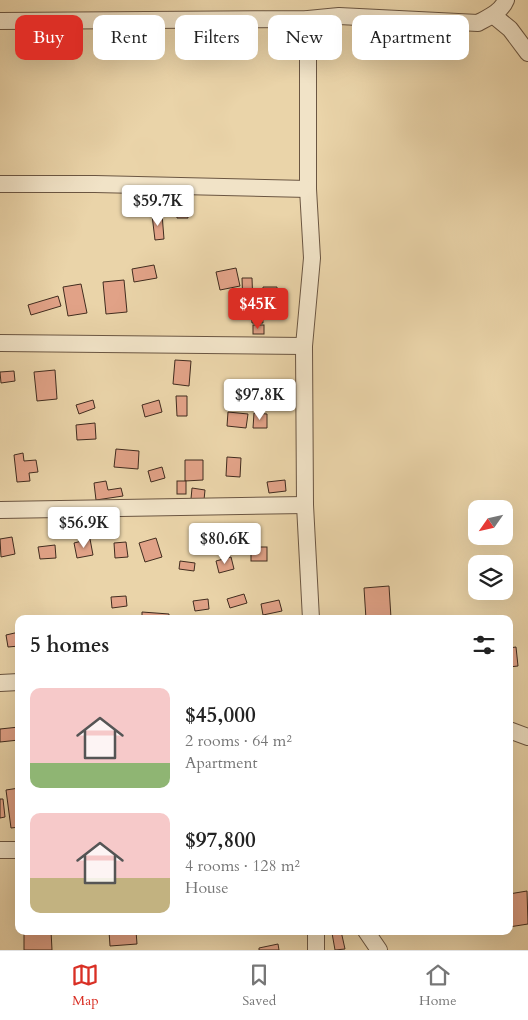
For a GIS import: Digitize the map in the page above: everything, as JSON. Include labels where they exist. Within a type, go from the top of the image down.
[{"type":"street","points":[[342,16],[478,23],[493,16],[506,0]]},
{"type":"street","points":[[493,16],[510,29],[528,53]]},
{"type":"street","points":[[0,21],[268,19]]},
{"type":"street","points":[[308,60],[308,189],[312,258],[304,346],[305,505],[310,615]]},
{"type":"street","points":[[0,184],[95,184],[308,189]]},
{"type":"street","points":[[0,344],[304,346]]},
{"type":"street","points":[[0,510],[305,505]]},
{"type":"street","points":[[0,683],[15,682]]},
{"type":"street","points":[[513,731],[528,737]]},
{"type":"street","points":[[0,850],[15,850]]},
{"type":"street","points":[[316,935],[316,950]]},
{"type":"street","points":[[369,935],[379,950]]},
{"type":"building","points":[[187,202],[188,218],[177,218],[176,203]]},
{"type":"building","points":[[162,214],[164,239],[155,240],[152,215]]},
{"type":"building","points":[[154,265],[157,278],[134,282],[132,269]]},
{"type":"building","points":[[236,268],[240,286],[220,290],[216,272]]},
{"type":"building","points":[[242,278],[252,278],[253,307],[243,307]]},
{"type":"building","points":[[124,280],[127,312],[106,314],[103,282]]},
{"type":"building","points":[[81,284],[87,313],[68,316],[63,287]]},
{"type":"building","points":[[263,287],[277,287],[278,311],[263,311]]},
{"type":"building","points":[[58,296],[61,306],[31,315],[28,305]]},
{"type":"building","points":[[251,309],[262,309],[263,323],[252,323]]},
{"type":"building","points":[[253,325],[264,325],[264,334],[253,334]]},
{"type":"building","points":[[175,360],[191,361],[189,386],[173,384]]},
{"type":"building","points":[[55,370],[57,399],[37,401],[34,372]]},
{"type":"building","points":[[14,371],[15,381],[1,383],[0,372]]},
{"type":"building","points":[[176,396],[187,396],[187,416],[177,416]]},
{"type":"building","points":[[93,400],[95,408],[79,414],[76,405]]},
{"type":"building","points":[[159,400],[162,412],[145,417],[142,405]]},
{"type":"building","points":[[228,412],[248,414],[246,428],[227,426]]},
{"type":"building","points":[[254,413],[267,414],[267,428],[253,428]]},
{"type":"building","points":[[95,423],[96,439],[77,440],[76,425]]},
{"type":"building","points":[[116,449],[139,451],[138,469],[114,467]]},
{"type":"building","points":[[23,453],[24,461],[36,460],[38,472],[29,473],[30,481],[17,482],[14,455]]},
{"type":"building","points":[[227,457],[241,458],[240,477],[226,476]]},
{"type":"building","points":[[185,460],[203,460],[203,480],[185,481]]},
{"type":"building","points":[[162,467],[165,478],[151,482],[148,471]]},
{"type":"building","points":[[285,480],[286,491],[269,493],[267,482]]},
{"type":"building","points":[[106,481],[108,490],[121,488],[123,496],[96,500],[94,483]]},
{"type":"building","points":[[177,481],[186,481],[186,494],[177,494]]},
{"type":"building","points":[[192,488],[205,490],[204,500],[191,499]]},
{"type":"building","points":[[247,528],[258,531],[255,544],[244,542]]},
{"type":"building","points":[[12,537],[15,554],[1,557],[0,539]]},
{"type":"building","points":[[156,538],[162,557],[145,562],[139,543]]},
{"type":"building","points":[[90,539],[93,555],[77,558],[74,543]]},
{"type":"building","points":[[126,542],[128,557],[115,558],[114,543]]},
{"type":"building","points":[[55,545],[56,558],[40,559],[38,547]]},
{"type":"building","points":[[251,547],[267,547],[267,561],[251,561]]},
{"type":"building","points":[[231,557],[234,569],[219,573],[216,561]]},
{"type":"building","points":[[180,561],[195,563],[194,571],[179,569]]},
{"type":"building","points":[[389,586],[391,615],[366,615],[364,588]]},
{"type":"building","points":[[244,594],[247,603],[230,608],[227,599]]},
{"type":"building","points":[[126,596],[127,606],[112,608],[111,597]]},
{"type":"building","points":[[208,599],[209,609],[195,611],[193,601]]},
{"type":"building","points":[[279,600],[282,611],[263,615],[261,604]]},
{"type":"building","points":[[142,612],[169,614],[169,615],[142,615]]},
{"type":"building","points":[[15,633],[15,646],[8,647],[6,635]]},
{"type":"building","points":[[513,647],[516,647],[518,666],[513,667]]},
{"type":"building","points":[[15,727],[15,740],[0,742],[0,729]]},
{"type":"building","points":[[15,789],[15,828],[11,828],[6,790]]},
{"type":"building","points":[[0,799],[3,799],[5,817],[0,818]]},
{"type":"building","points":[[527,891],[528,924],[513,926],[513,893]]},
{"type":"building","points":[[24,935],[51,935],[52,950],[24,950]]},
{"type":"building","points":[[109,935],[136,935],[137,944],[110,946]]},
{"type":"building","points":[[332,935],[342,935],[345,949],[335,950]]},
{"type":"building","points":[[278,944],[279,950],[259,950],[259,948]]}]
